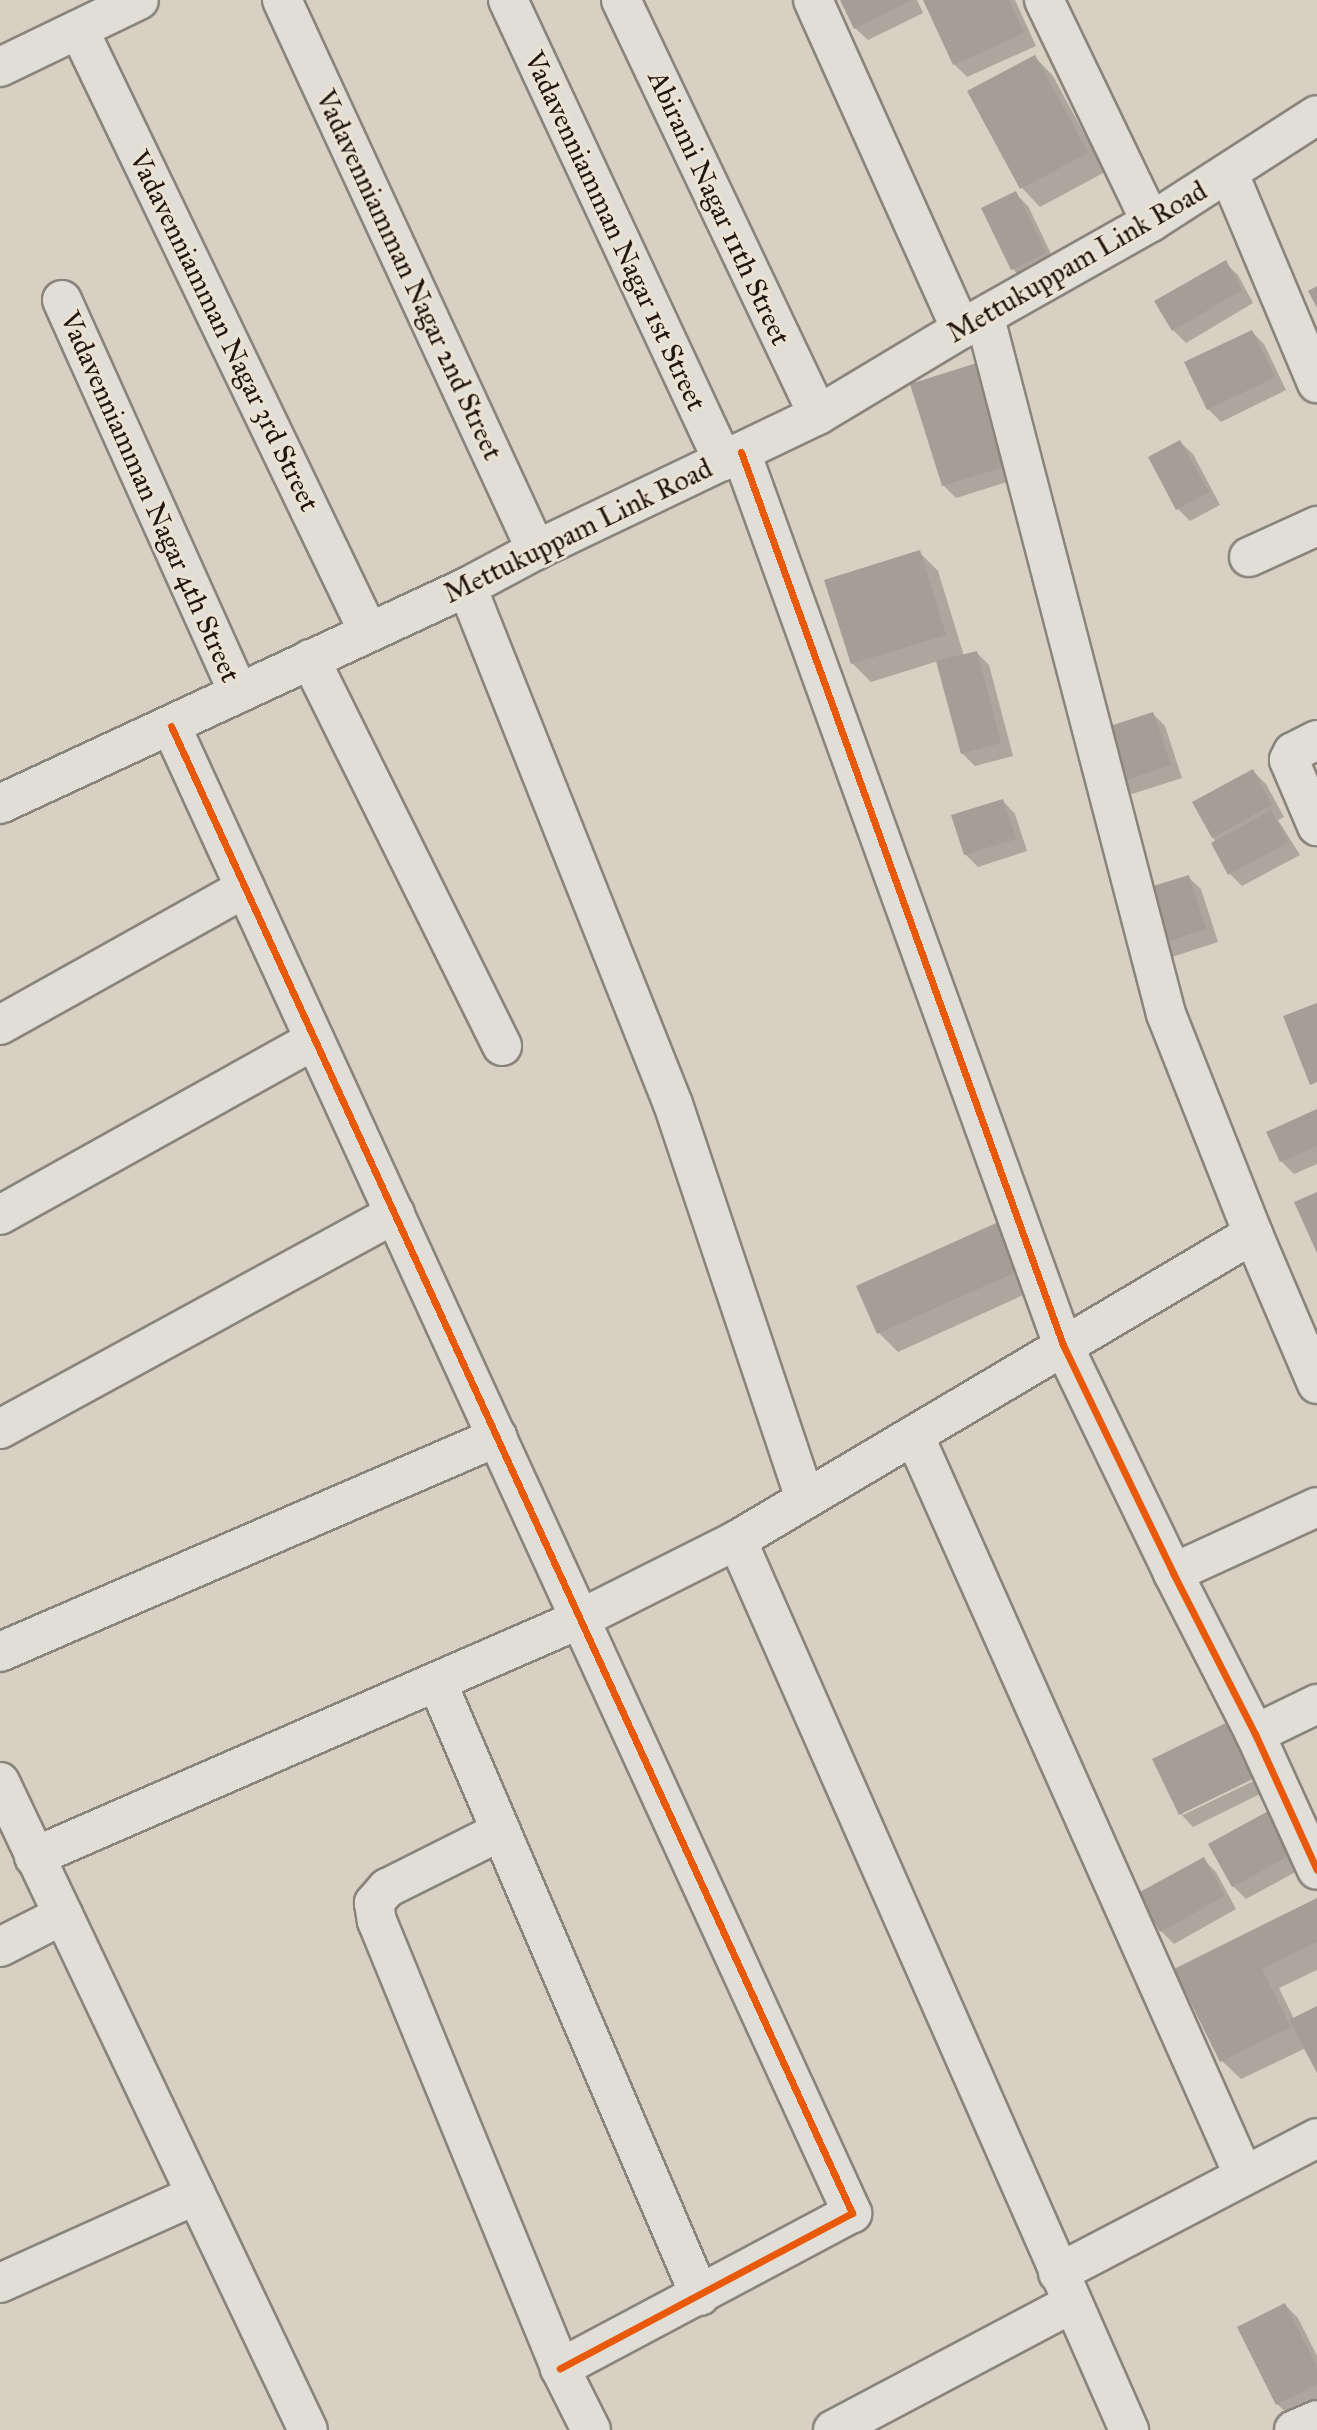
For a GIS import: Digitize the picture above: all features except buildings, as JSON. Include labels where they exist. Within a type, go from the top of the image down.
[{"type":"street","points":[[0,67],[139,0]]},
{"type":"street","name":"Vadavenniamman Nagar 2nd Street","points":[[282,0],[536,550]]},
{"type":"street","name":"Vadavenniamman Nagar 1st Street","points":[[508,0],[732,456],[1063,1345],[1172,1573],[1255,1734],[1317,1870]]},
{"type":"street","name":"Abirami Nagar 11th Street","points":[[621,0],[818,415]]},
{"type":"street","points":[[813,0],[973,323],[1166,1014],[1253,1234],[1317,1384]]},
{"type":"street","points":[[1044,0],[1151,222]]},
{"type":"street","name":"Vadavenniamman Nagar 3rd Street","points":[[79,30],[368,631]]},
{"type":"street","name":"Mettukuppam Link Road","points":[[0,804],[467,587],[536,550],[818,415],[1151,222],[1317,115]]},
{"type":"street","points":[[1229,174],[1317,383]]},
{"type":"street","name":"Vadavenniamman Nagar 4th Street","points":[[62,300],[239,693]]},
{"type":"street","points":[[1249,557],[1317,526]]},
{"type":"street","points":[[467,587],[673,1104],[805,1499]]},
{"type":"street","points":[[310,659],[502,1046]]},
{"type":"street","points":[[171,726],[852,2213],[560,2368]]},
{"type":"street","points":[[1317,740],[1293,752],[1289,761],[1317,826]]},
{"type":"street","points":[[0,1025],[245,888]]},
{"type":"street","points":[[0,1215],[315,1040]]},
{"type":"street","points":[[0,1429],[394,1214]]},
{"type":"street","points":[[34,1857],[580,1619],[737,1540],[1253,1234]]},
{"type":"street","points":[[914,1435],[1244,2174]]},
{"type":"street","points":[[0,1652],[497,1437]]},
{"type":"street","points":[[1172,1573],[1317,1507]]},
{"type":"street","points":[[737,1540],[1129,2430]]},
{"type":"street","points":[[437,1682],[700,2296]]},
{"type":"street","points":[[1255,1734],[1317,1704]]},
{"type":"street","points":[[0,1783],[308,2430]]},
{"type":"street","points":[[501,1831],[387,1888],[374,1903],[377,1921],[560,2368],[591,2430]]},
{"type":"street","points":[[0,1947],[63,1915]]},
{"type":"street","points":[[833,2430],[1065,2288],[1244,2174],[1317,2137]]},
{"type":"street","points":[[0,2283],[196,2195]]},
{"type":"street","points":[[1294,2430],[1317,2420]]},
{"type":"cycle path","points":[[741,452],[1063,1345],[1173,1573],[1255,1734],[1317,1870]]},
{"type":"cycle path","points":[[171,726],[852,2213],[560,2368]]}]
